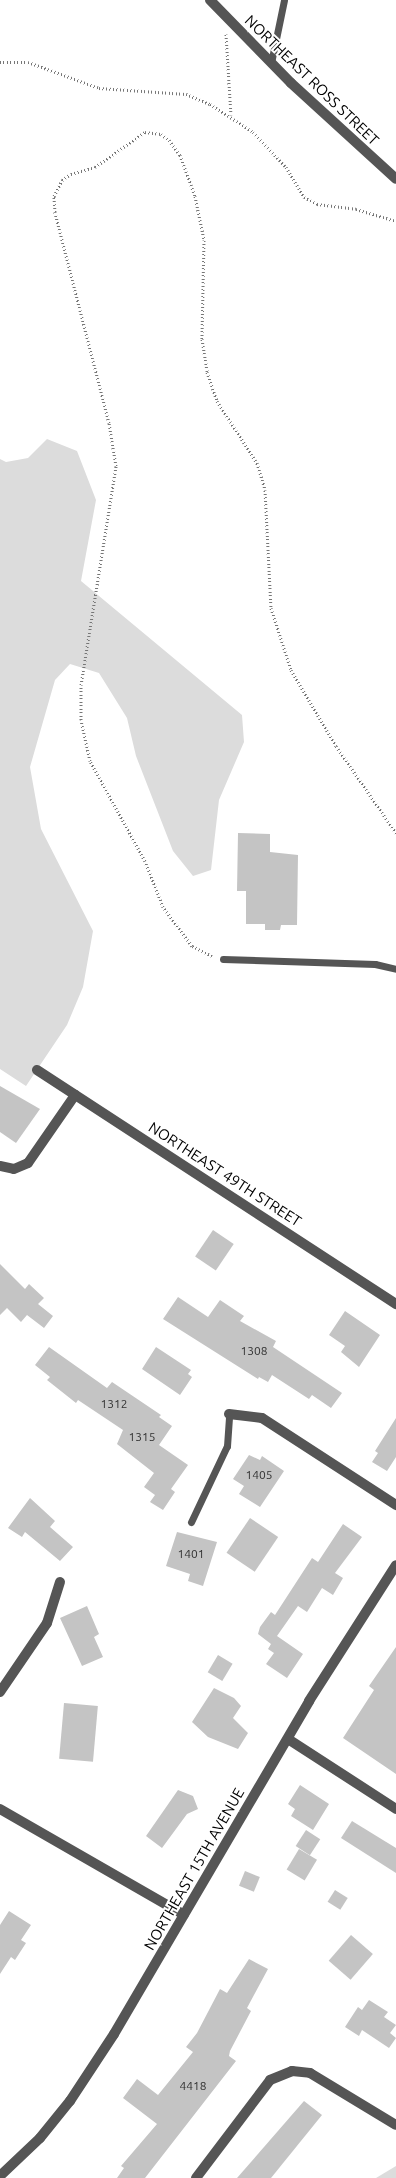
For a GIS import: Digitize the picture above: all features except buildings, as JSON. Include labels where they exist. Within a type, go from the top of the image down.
[{"type":"street","name":"NORTHEAST ROSS STREET","points":[[210,0],[271,63],[396,179]]},
{"type":"street","name":"NORTHEAST 49TH STREET","points":[[37,1070],[396,1304]]},
{"type":"street","points":[[0,1166],[14,1169],[28,1163],[75,1095]]},
{"type":"street","points":[[229,1414],[262,1418],[396,1505]]},
{"type":"street","name":"NORTHEAST 15TH AVENUE","points":[[0,2176],[40,2138],[70,2101],[114,2034],[288,1739],[308,1701],[396,1565]]},
{"type":"street","points":[[0,1692],[47,1622],[60,1582]]},
{"type":"street","points":[[288,1739],[396,1809]]},
{"type":"street","points":[[0,1809],[184,1915]]},
{"type":"street","points":[[196,2178],[270,2080],[292,2071],[310,2074],[396,2125]]},
{"type":"lane","points":[[271,63],[284,0]]},
{"type":"lane","points":[[223,959],[376,964],[396,970]]},
{"type":"lane","points":[[191,1522],[227,1446],[229,1414]]},
{"type":"path","points":[[231,115],[231,72],[225,42],[233,23]]},
{"type":"path","points":[[0,62],[28,62],[99,88],[186,94],[231,115],[253,132],[286,168],[304,198],[317,204],[356,208],[396,221]]},
{"type":"path","points":[[223,959],[192,946],[163,907],[145,861],[90,761],[81,720],[81,685],[116,466],[109,423],[55,212],[54,196],[62,180],[71,174],[96,167],[145,132],[161,134],[169,140],[180,155],[195,196],[204,240],[202,339],[207,372],[217,401],[257,463],[262,481],[271,608],[291,670],[336,746],[396,834]]},
{"type":"shaded area","points":[[47,439],[77,451],[96,500],[81,581],[242,715],[244,742],[219,800],[211,870],[193,876],[173,851],[136,756],[127,718],[99,673],[70,664],[55,680],[30,767],[41,829],[93,931],[83,987],[67,1025],[26,1086],[0,1069],[0,459],[6,462],[28,458]]},
{"type":"shaded area","points":[[396,2166],[396,2178],[376,2178]]}]
